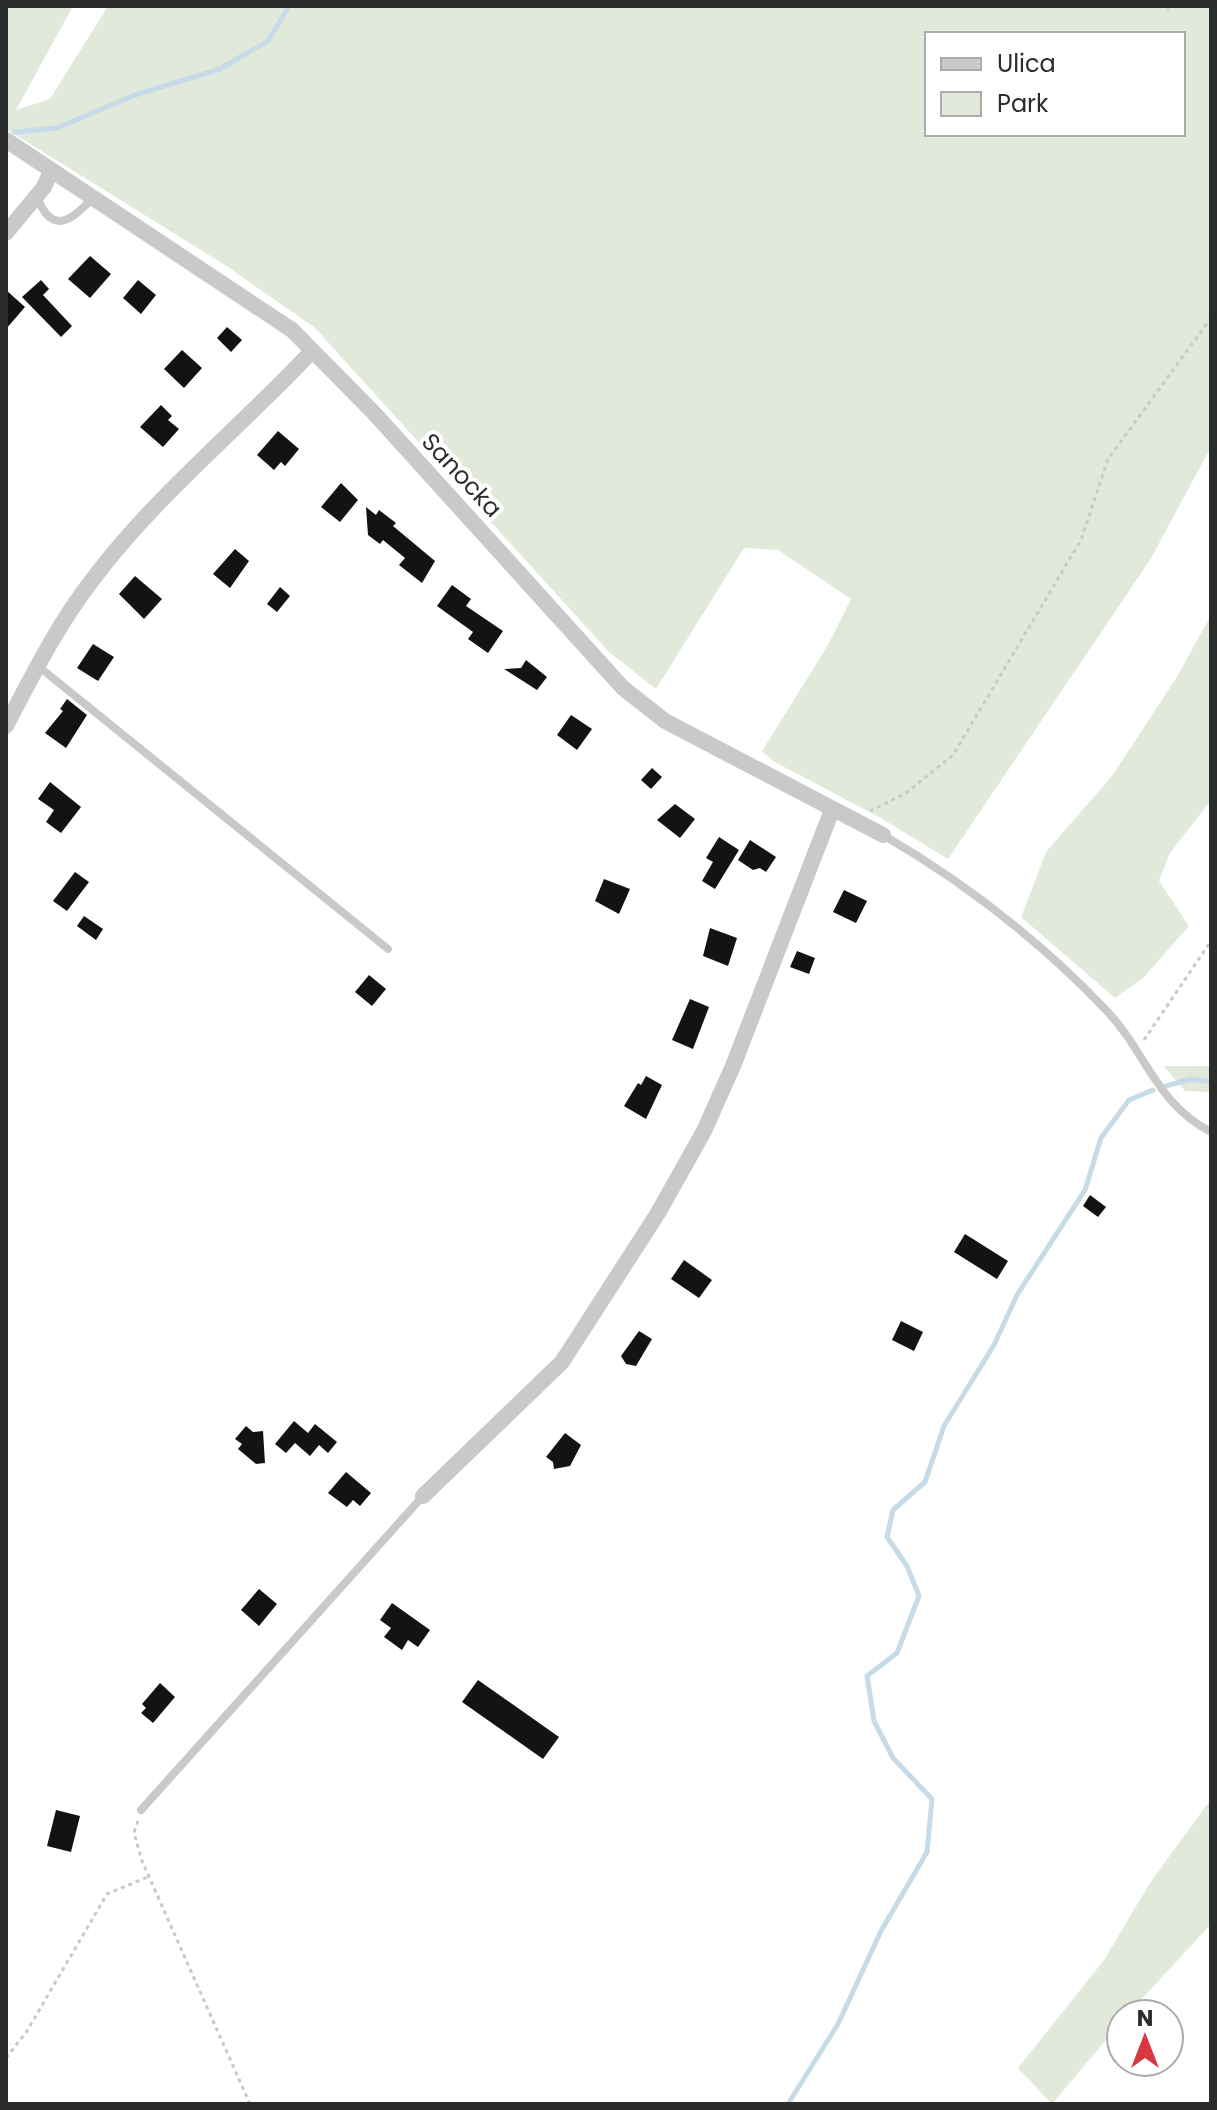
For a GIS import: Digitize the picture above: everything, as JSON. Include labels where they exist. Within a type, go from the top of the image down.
[{"type":"street","name":"Sanocka","points":[[6,140],[280,322],[374,413],[623,688],[665,721],[883,835]]},
{"type":"street","points":[[6,233],[37,196],[51,171]]},
{"type":"street","points":[[6,726],[38,666],[92,580],[126,538],[312,351]]},
{"type":"street","points":[[423,1496],[562,1362],[658,1213],[704,1131],[733,1066],[832,810]]},
{"type":"lane","points":[[37,196],[49,215],[62,221],[76,218],[93,198]]},
{"type":"lane","points":[[38,666],[388,949]]},
{"type":"lane","points":[[883,835],[941,870],[1041,948],[1108,1011],[1138,1049],[1156,1085],[1175,1108],[1211,1132]]},
{"type":"lane","points":[[141,1810],[423,1496]]},
{"type":"path","points":[[852,820],[906,793],[953,755],[1081,540],[1108,459],[1211,318]]},
{"type":"path","points":[[1138,1049],[1211,941]]},
{"type":"path","points":[[141,1810],[134,1833],[250,2104]]},
{"type":"path","points":[[6,2058],[27,2031],[107,1894],[150,1876]]},
{"type":"green space","points":[[6,6],[73,6],[16,110],[50,99],[108,6],[1211,6],[1211,447],[1150,560],[948,859],[879,817],[773,761],[762,751],[828,645],[851,599],[778,550],[744,548],[656,689],[609,652],[315,328],[225,265],[6,129]]},
{"type":"green space","points":[[1211,615],[1211,800],[1170,853],[1159,881],[1189,926],[1143,978],[1115,998],[1021,917],[1046,852],[1112,776],[1177,677]]},
{"type":"green space","points":[[1164,1066],[1211,1066],[1211,1092],[1185,1091]]},
{"type":"green space","points":[[1211,1799],[1211,1924],[1143,1998],[1105,1998],[1105,2041],[1052,2104],[1018,2068],[1104,1960],[1150,1883]]},
{"type":"building","points":[[90,256],[111,274],[90,298],[68,279]]},
{"type":"building","points":[[41,280],[49,289],[43,295],[72,326],[61,337],[22,297]]},
{"type":"building","points":[[138,280],[156,295],[141,314],[123,298]]},
{"type":"building","points":[[6,290],[25,307],[6,329]]},
{"type":"building","points":[[227,327],[242,340],[231,352],[217,338]]},
{"type":"building","points":[[182,350],[202,368],[184,388],[164,369]]},
{"type":"building","points":[[161,405],[172,416],[168,420],[179,429],[163,447],[140,427]]},
{"type":"building","points":[[278,431],[299,449],[285,466],[281,462],[274,470],[257,455]]},
{"type":"building","points":[[341,483],[358,500],[340,522],[321,507]]},
{"type":"building","points":[[366,507],[376,515],[379,510],[396,523],[393,526],[435,561],[422,583],[399,565],[405,558],[383,540],[380,544],[368,535]]},
{"type":"building","points":[[235,549],[249,561],[230,588],[213,574]]},
{"type":"building","points":[[135,576],[162,599],[144,619],[119,594]]},
{"type":"building","points":[[452,585],[471,599],[466,606],[503,631],[488,653],[468,639],[473,632],[437,606]]},
{"type":"building","points":[[280,587],[290,596],[277,612],[267,604]]},
{"type":"building","points":[[93,644],[114,657],[98,681],[77,668]]},
{"type":"building","points":[[526,660],[547,677],[537,690],[504,669],[521,668]]},
{"type":"building","points":[[67,699],[87,715],[66,748],[45,733],[63,711],[60,709]]},
{"type":"building","points":[[571,715],[592,729],[577,750],[557,735]]},
{"type":"building","points":[[652,768],[662,777],[651,789],[641,780]]},
{"type":"building","points":[[50,782],[81,807],[61,833],[46,822],[54,810],[38,799]]},
{"type":"building","points":[[675,804],[695,819],[680,838],[657,820]]},
{"type":"building","points":[[719,837],[739,850],[715,889],[702,881],[713,862],[706,858]]},
{"type":"building","points":[[750,840],[776,857],[766,872],[760,868],[753,870],[738,860]]},
{"type":"building","points":[[75,872],[89,882],[67,911],[53,901]]},
{"type":"building","points":[[604,879],[630,889],[619,914],[595,901]]},
{"type":"building","points":[[844,890],[867,901],[856,923],[833,912]]},
{"type":"building","points":[[84,916],[103,929],[96,940],[77,926]]},
{"type":"building","points":[[710,928],[737,938],[728,966],[703,956]]},
{"type":"building","points":[[797,951],[815,958],[809,974],[790,967]]},
{"type":"building","points":[[369,975],[386,989],[372,1006],[355,992]]},
{"type":"building","points":[[690,999],[709,1007],[693,1049],[672,1040]]},
{"type":"building","points":[[646,1076],[662,1085],[646,1119],[624,1106]]},
{"type":"building","points":[[1090,1195],[1106,1207],[1098,1217],[1083,1206]]},
{"type":"building","points":[[965,1234],[1008,1261],[997,1279],[954,1252]]},
{"type":"building","points":[[684,1260],[712,1280],[699,1298],[671,1279]]},
{"type":"building","points":[[901,1321],[923,1332],[914,1351],[892,1340]]},
{"type":"building","points":[[639,1331],[652,1339],[636,1366],[626,1364],[621,1356]]},
{"type":"building","points":[[294,1421],[308,1433],[315,1424],[337,1442],[328,1453],[319,1445],[310,1456],[295,1443],[286,1453],[275,1444]]},
{"type":"building","points":[[246,1426],[253,1432],[263,1431],[265,1463],[256,1464],[238,1449],[242,1444],[235,1439]]},
{"type":"building","points":[[565,1433],[581,1445],[570,1466],[554,1469],[553,1462],[546,1457]]},
{"type":"building","points":[[346,1472],[371,1493],[360,1506],[353,1500],[347,1507],[328,1493]]},
{"type":"building","points":[[259,1589],[277,1604],[259,1626],[241,1610]]},
{"type":"building","points":[[392,1603],[430,1630],[418,1647],[408,1640],[402,1650],[384,1637],[391,1628],[380,1620]]},
{"type":"building","points":[[478,1680],[559,1737],[543,1759],[462,1702]]},
{"type":"building","points":[[160,1683],[175,1697],[153,1723],[141,1713],[146,1708],[142,1704]]},
{"type":"building","points":[[56,1810],[80,1816],[71,1852],[47,1846]]},
{"type":"waterway","points":[[14,132],[57,128],[135,95],[220,69],[268,41],[289,6]]},
{"type":"waterway","points":[[1166,1086],[1191,1079],[1211,1082]]},
{"type":"waterway","points":[[788,2104],[838,2024],[881,1931],[927,1852],[932,1799],[893,1758],[874,1721],[867,1676],[897,1653],[919,1596],[907,1566],[887,1537],[893,1510],[925,1482],[944,1426],[994,1345],[1017,1295],[1085,1190],[1101,1138],[1129,1100],[1153,1090]]}]
